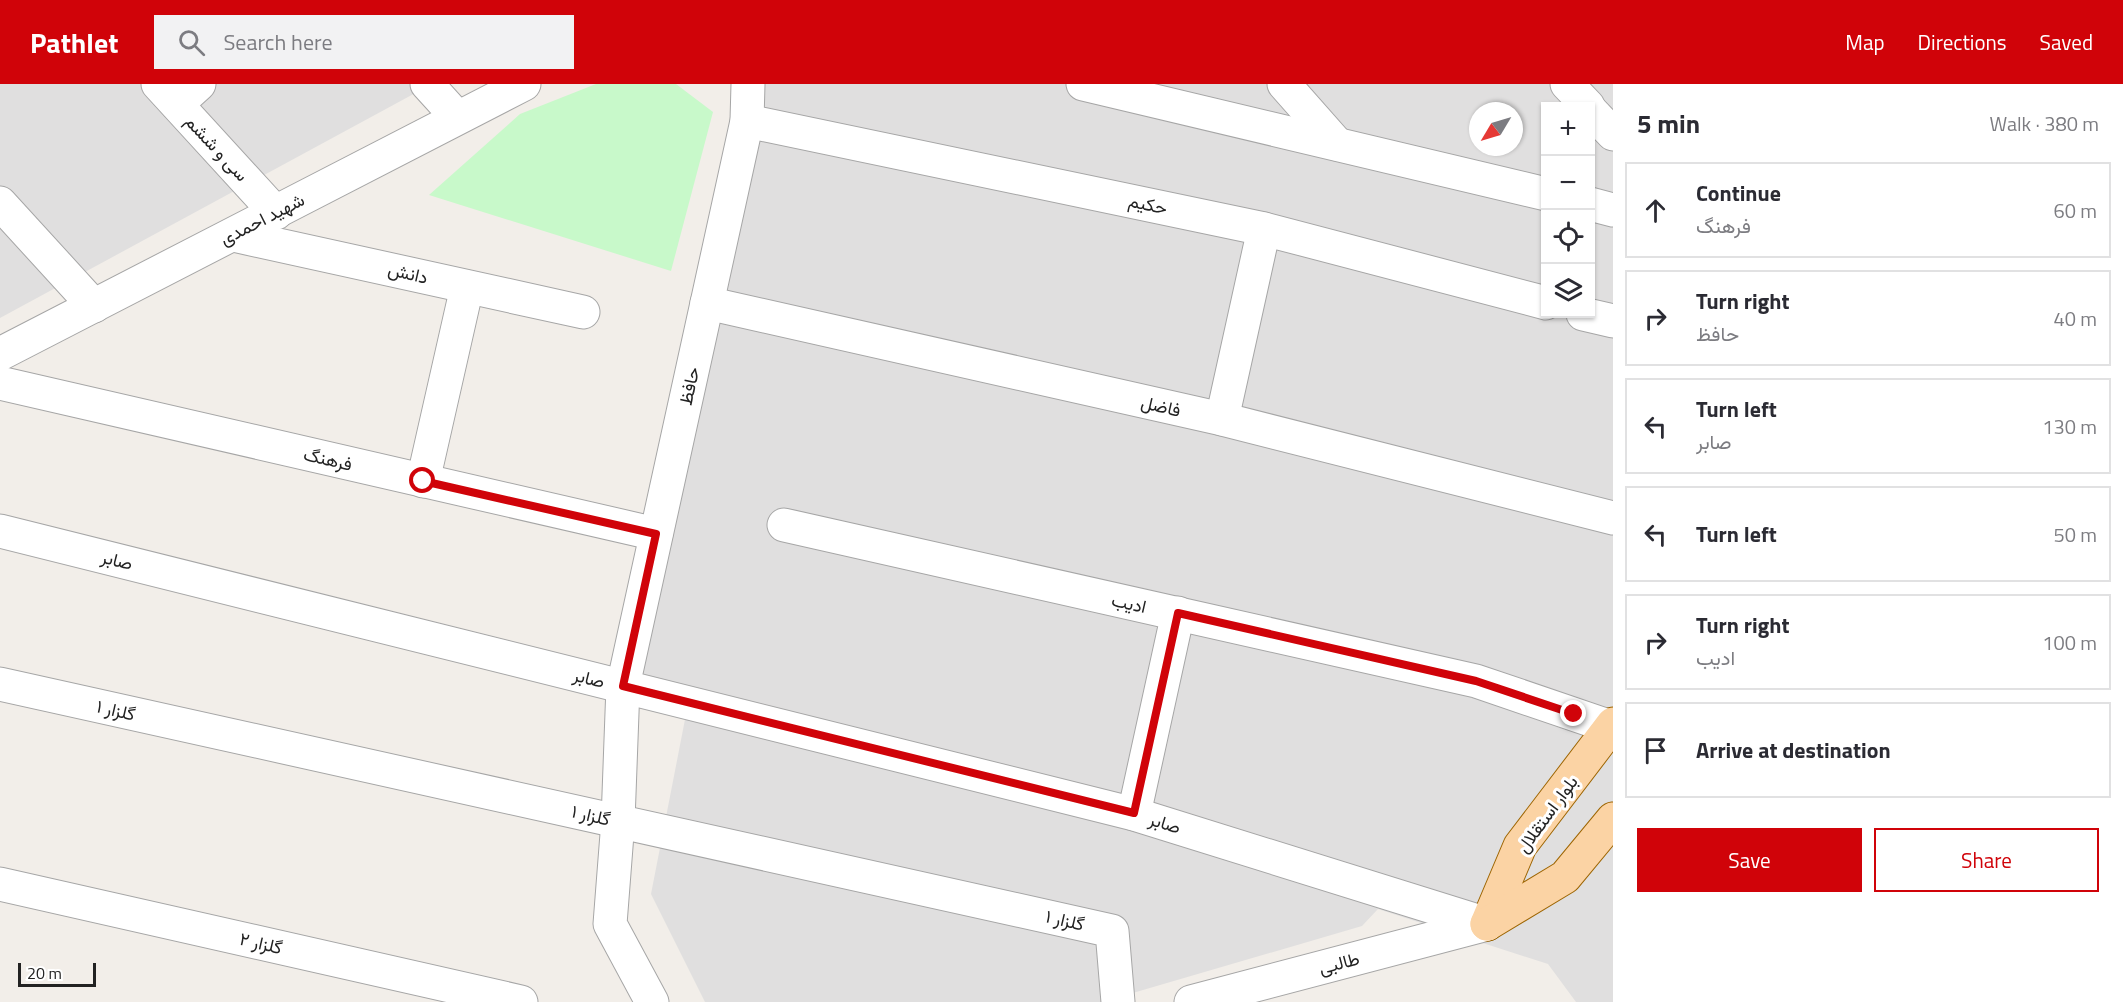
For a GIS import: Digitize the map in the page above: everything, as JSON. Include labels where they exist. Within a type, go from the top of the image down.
[{"type":"main road","name":"بلوار استقلال","points":[[1487,924],[1521,846],[1612,725]]},
{"type":"main road","points":[[1487,924],[1565,877],[1613,819]]},
{"type":"street","points":[[427,84],[458,117]]},
{"type":"street","name":"شهید احمدی","points":[[0,354],[524,84]]},
{"type":"street","name":"حافظ","points":[[652,1002],[610,924],[618,821],[623,686],[747,121],[748,84]]},
{"type":"street","points":[[1083,84],[1541,193]]},
{"type":"street","points":[[1284,84],[1337,144]]},
{"type":"street","points":[[1567,84],[1584,102]]},
{"type":"street","name":"سی و ششم","points":[[178,91],[276,213]]},
{"type":"street","points":[[1595,114],[1613,134]]},
{"type":"street","name":"حکیم","points":[[747,121],[1264,229],[1541,302]]},
{"type":"street","points":[[0,203],[94,306]]},
{"type":"street","points":[[1595,205],[1613,210]]},
{"type":"street","points":[[1222,419],[1264,229]]},
{"type":"street","name":"دانش","points":[[233,235],[583,312]]},
{"type":"street","points":[[423,481],[467,287]]},
{"type":"street","name":"فاضل","points":[[707,303],[1222,419],[1613,518]]},
{"type":"street","points":[[1595,317],[1613,321]]},
{"type":"street","name":"فرهنگ","points":[[0,384],[656,534]]},
{"type":"street","name":"ادیب","points":[[784,525],[1476,681],[1612,725]]},
{"type":"street","name":"صابر","points":[[0,531],[1134,813],[1487,924]]},
{"type":"street","points":[[1134,813],[1178,613]]},
{"type":"street","name":"گلزار ۱","points":[[0,684],[1112,931],[1118,1002]]},
{"type":"street","name":"گلزار ۲","points":[[0,884],[521,1002]]},
{"type":"street","name":"طالبی","points":[[1191,1002],[1487,924]]},
{"type":"shaded area","points":[[0,84],[432,84],[0,318]]},
{"type":"shaded area","points":[[738,84],[1613,84],[1613,1002],[1576,1002],[1548,964],[1378,909],[1362,926],[1102,1002],[705,1002],[651,894],[688,704],[616,689]]},
{"type":"green space","points":[[596,84],[676,84],[713,112],[671,271],[429,195],[520,114]]},
{"type":"route","points":[[423,481],[656,534],[623,686],[1134,813],[1178,613],[1476,681],[1574,714]]}]
